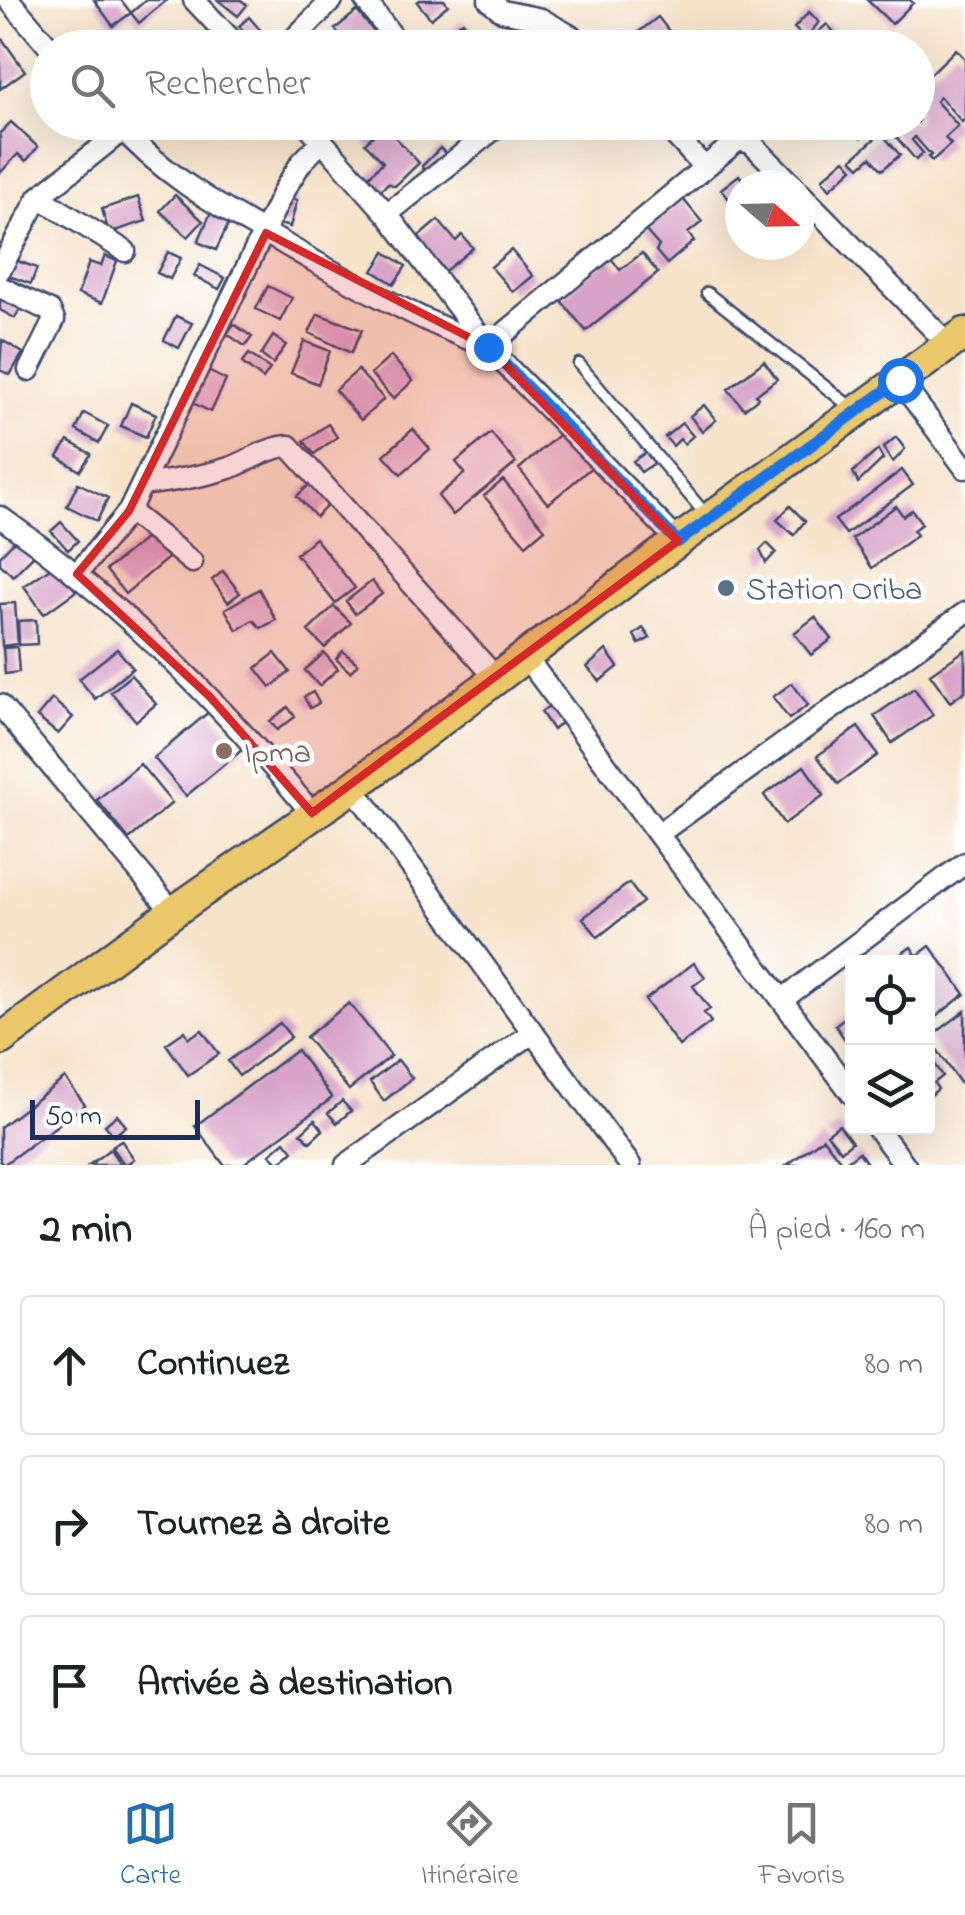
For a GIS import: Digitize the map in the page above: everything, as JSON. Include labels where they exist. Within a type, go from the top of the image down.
[{"type":"main road","points":[[0,1040],[353,786],[957,339]]},
{"type":"street","points":[[9,0],[35,30]]},
{"type":"street","points":[[194,0],[222,30]]},
{"type":"street","points":[[303,30],[332,0]]},
{"type":"street","points":[[365,0],[388,30]]},
{"type":"street","points":[[489,0],[502,11],[541,18],[561,30]]},
{"type":"street","points":[[0,270],[39,197],[103,140]]},
{"type":"street","points":[[134,140],[182,184],[368,292],[488,347]]},
{"type":"street","points":[[387,214],[480,140]]},
{"type":"street","points":[[679,140],[704,167]]},
{"type":"street","points":[[488,347],[733,143],[745,140],[777,170]]},
{"type":"street","points":[[78,574],[129,511],[284,190],[301,162],[321,142],[387,214],[488,347],[678,542]]},
{"type":"street","points":[[39,197],[124,251]]},
{"type":"street","points":[[815,206],[957,339]]},
{"type":"street","points":[[0,287],[50,311],[54,320],[29,370]]},
{"type":"street","points":[[900,380],[965,468]]},
{"type":"street","points":[[142,485],[229,468],[289,446],[496,678]]},
{"type":"street","points":[[129,511],[192,562]]},
{"type":"street","points":[[0,518],[78,574],[210,697],[312,814]]},
{"type":"street","points":[[658,834],[965,613]]},
{"type":"street","points":[[525,656],[845,1084]]},
{"type":"street","points":[[0,705],[174,912]]},
{"type":"street","points":[[353,786],[630,1165]]},
{"type":"street","points":[[784,1000],[965,863]]},
{"type":"street","points":[[346,1165],[532,1033]]},
{"type":"street","points":[[883,1135],[905,1165]]},
{"type":"lane","points":[[707,294],[856,412]]},
{"type":"lane","points":[[579,364],[709,519]]},
{"type":"highlighted area","points":[[266,233],[488,347],[678,541],[312,813],[210,697],[77,574],[129,511]]},
{"type":"building","points":[[94,0],[121,0],[131,13],[113,26]]},
{"type":"building","points":[[146,0],[167,0],[139,23],[131,13]]},
{"type":"building","points":[[218,0],[241,0],[247,5],[238,16]]},
{"type":"building","points":[[444,0],[448,5],[431,19],[417,2]]},
{"type":"building","points":[[867,0],[910,0],[913,3],[892,24]]},
{"type":"building","points":[[357,11],[372,30],[336,30]]},
{"type":"building","points":[[809,12],[819,22],[813,30],[794,28]]},
{"type":"building","points":[[249,17],[260,30],[243,30],[239,26]]},
{"type":"building","points":[[658,17],[668,30],[641,30]]},
{"type":"building","points":[[463,21],[470,30],[451,30]]},
{"type":"building","points":[[0,36],[25,71],[0,89]]},
{"type":"building","points":[[956,49],[965,59],[965,119],[962,122],[940,97],[936,101],[958,126],[945,138],[951,144],[932,161],[918,140],[935,140],[935,69]]},
{"type":"building","points":[[11,122],[38,147],[26,161],[18,154],[0,173],[0,133]]},
{"type":"building","points":[[398,140],[419,163],[395,186],[388,183],[378,193],[365,180],[383,162],[365,143]]},
{"type":"building","points":[[873,140],[887,140],[900,155],[882,170],[871,157],[860,167],[852,159]]},
{"type":"building","points":[[899,140],[912,140],[923,153],[916,160]]},
{"type":"building","points":[[440,148],[446,154],[426,174],[422,166]]},
{"type":"building","points":[[845,159],[853,168],[830,189],[822,179]]},
{"type":"building","points":[[175,195],[203,221],[188,237],[160,211]]},
{"type":"building","points":[[138,197],[146,221],[109,233],[102,209]]},
{"type":"building","points":[[286,198],[297,200],[290,227],[279,224]]},
{"type":"building","points":[[683,199],[702,222],[688,233],[694,241],[667,264],[656,251],[659,246],[645,230]]},
{"type":"building","points":[[211,212],[230,221],[216,250],[198,242]]},
{"type":"building","points":[[438,220],[456,241],[462,235],[473,248],[445,271],[417,238]]},
{"type":"building","points":[[511,250],[533,276],[513,292],[491,267]]},
{"type":"building","points":[[168,252],[181,258],[170,279],[157,273]]},
{"type":"building","points":[[385,252],[406,266],[394,284],[373,271]]},
{"type":"building","points":[[642,253],[658,273],[586,331],[559,298],[610,257],[620,270]]},
{"type":"building","points":[[105,256],[117,261],[102,303],[78,294],[89,262],[101,266]]},
{"type":"building","points":[[15,260],[37,268],[31,284],[9,276]]},
{"type":"building","points":[[200,265],[225,278],[219,289],[194,276]]},
{"type":"building","points":[[268,286],[292,298],[280,321],[256,309]]},
{"type":"building","points":[[0,291],[23,303],[15,318],[0,310]]},
{"type":"building","points":[[318,314],[362,330],[351,353],[309,333]]},
{"type":"building","points":[[176,316],[192,323],[179,348],[164,340]]},
{"type":"building","points":[[234,324],[252,337],[245,346],[227,334]]},
{"type":"building","points":[[273,336],[286,345],[273,364],[261,355]]},
{"type":"building","points":[[2,340],[23,353],[10,375],[0,370]]},
{"type":"building","points":[[304,341],[330,351],[318,384],[291,373]]},
{"type":"building","points":[[249,354],[270,369],[263,379],[242,363]]},
{"type":"building","points":[[391,356],[413,381],[393,399],[371,374]]},
{"type":"building","points":[[764,361],[777,379],[744,409],[728,389]]},
{"type":"building","points":[[358,370],[384,399],[361,420],[335,390]]},
{"type":"building","points":[[208,371],[226,380],[211,412],[193,403]]},
{"type":"building","points":[[131,403],[156,414],[146,437],[121,426]]},
{"type":"building","points":[[704,405],[716,420],[702,432],[690,416]]},
{"type":"building","points":[[84,413],[108,426],[99,443],[76,430]]},
{"type":"building","points":[[682,423],[693,436],[684,444],[680,439],[673,446],[665,437]]},
{"type":"building","points":[[328,424],[337,437],[314,454],[304,441]]},
{"type":"building","points":[[413,429],[430,449],[401,474],[384,455]]},
{"type":"building","points":[[563,431],[593,466],[548,504],[519,469]]},
{"type":"building","points":[[491,433],[516,463],[453,515],[438,496],[465,473],[456,462]]},
{"type":"building","points":[[896,437],[905,449],[893,462],[883,448]]},
{"type":"building","points":[[68,441],[91,454],[80,471],[58,457]]},
{"type":"building","points":[[878,450],[883,459],[858,483],[853,472]]},
{"type":"building","points":[[648,451],[656,462],[641,472],[633,461]]},
{"type":"building","points":[[902,470],[913,485],[846,534],[835,520]]},
{"type":"building","points":[[503,480],[545,529],[526,545],[484,496]]},
{"type":"building","points":[[313,481],[331,502],[316,517],[297,496]]},
{"type":"building","points":[[78,483],[108,498],[97,521],[67,506]]},
{"type":"building","points":[[790,506],[805,521],[794,535],[777,520]]},
{"type":"building","points":[[896,506],[903,516],[912,510],[922,524],[913,530],[917,535],[872,568],[852,539]]},
{"type":"building","points":[[61,522],[78,541],[68,550],[51,531]]},
{"type":"building","points":[[150,535],[168,558],[125,594],[106,570]]},
{"type":"building","points":[[19,536],[36,553],[13,576],[0,564],[0,556]]},
{"type":"building","points":[[315,538],[355,588],[335,603],[296,554]]},
{"type":"building","points":[[767,543],[776,552],[766,563],[760,550]]},
{"type":"building","points":[[56,564],[76,591],[44,614],[24,586]]},
{"type":"building","points":[[223,571],[240,593],[228,602],[212,580]]},
{"type":"building","points":[[372,581],[382,594],[355,614],[346,601]]},
{"type":"building","points":[[259,589],[276,620],[261,628],[253,620],[237,630],[225,609]]},
{"type":"building","points":[[15,603],[18,644],[2,646],[0,604]]},
{"type":"building","points":[[334,606],[351,623],[325,648],[308,631]]},
{"type":"building","points":[[815,617],[832,639],[811,655],[794,633]]},
{"type":"building","points":[[36,620],[37,644],[19,645],[18,621]]},
{"type":"building","points":[[643,628],[650,638],[639,644],[634,635]]},
{"type":"building","points":[[17,647],[19,672],[5,674],[3,648]]},
{"type":"building","points":[[117,649],[133,668],[95,699],[79,679]]},
{"type":"building","points":[[606,650],[618,667],[600,681],[587,667]]},
{"type":"building","points":[[965,650],[965,691],[950,702],[930,674]]},
{"type":"building","points":[[343,651],[358,664],[350,672],[336,659]]},
{"type":"building","points":[[275,653],[290,672],[271,687],[256,668]]},
{"type":"building","points":[[324,653],[338,669],[319,686],[305,670]]},
{"type":"building","points":[[131,675],[156,704],[136,721],[111,692]]},
{"type":"building","points":[[792,683],[808,705],[789,719],[773,697]]},
{"type":"building","points":[[914,688],[933,715],[892,743],[874,716]]},
{"type":"building","points":[[313,692],[319,703],[310,708],[304,697]]},
{"type":"building","points":[[52,699],[73,717],[58,734],[37,717]]},
{"type":"building","points":[[553,703],[565,719],[553,730],[541,712]]},
{"type":"building","points":[[288,707],[295,717],[277,730],[270,721]]},
{"type":"building","points":[[211,710],[243,749],[186,796],[154,758]]},
{"type":"building","points":[[858,727],[878,755],[838,784],[817,756]]},
{"type":"building","points":[[140,764],[172,803],[129,839],[97,800]]},
{"type":"building","points":[[804,766],[824,795],[784,824],[764,795]]},
{"type":"building","points":[[629,883],[643,902],[598,937],[583,918]]},
{"type":"building","points":[[930,946],[965,994],[935,1018],[935,955],[918,955]]},
{"type":"building","points":[[911,947],[916,955],[900,955]]},
{"type":"building","points":[[694,963],[705,977],[693,986],[710,1009],[704,1013],[711,1022],[679,1046],[645,1000]]},
{"type":"building","points":[[349,1003],[391,1056],[349,1090],[306,1037]]},
{"type":"building","points":[[965,1011],[965,1090],[935,1047],[935,1034]]},
{"type":"building","points":[[845,1017],[845,1040],[835,1025]]},
{"type":"building","points":[[280,1023],[291,1037],[239,1076],[228,1061]]},
{"type":"building","points":[[202,1030],[219,1054],[188,1075],[166,1044],[185,1031],[189,1038]]},
{"type":"building","points":[[297,1050],[332,1098],[242,1165],[224,1165],[195,1126]]},
{"type":"building","points":[[398,1060],[412,1078],[384,1101],[370,1082]]},
{"type":"building","points":[[935,1064],[943,1076],[935,1082]]},
{"type":"building","points":[[65,1078],[85,1105],[3,1165],[0,1127]]},
{"type":"building","points":[[342,1101],[351,1111],[337,1123],[328,1113]]},
{"type":"building","points":[[117,1115],[126,1126],[114,1136],[105,1125]]},
{"type":"building","points":[[315,1120],[323,1130],[310,1142],[301,1133]]},
{"type":"building","points":[[839,1125],[852,1142],[841,1151],[827,1134]]},
{"type":"building","points":[[823,1138],[840,1160],[833,1165],[787,1165]]},
{"type":"building","points":[[121,1140],[134,1159],[125,1165],[111,1147]]},
{"type":"building","points":[[285,1141],[293,1151],[279,1163],[270,1154]]},
{"type":"building","points":[[110,1149],[121,1165],[89,1165]]},
{"type":"building","points":[[859,1152],[868,1165],[842,1165]]},
{"type":"place","name":"Station Oriba","points":[[726,588]]},
{"type":"place","name":"Ipma","points":[[224,751]]},
{"type":"route","points":[[488,347],[678,542],[900,380]]}]
